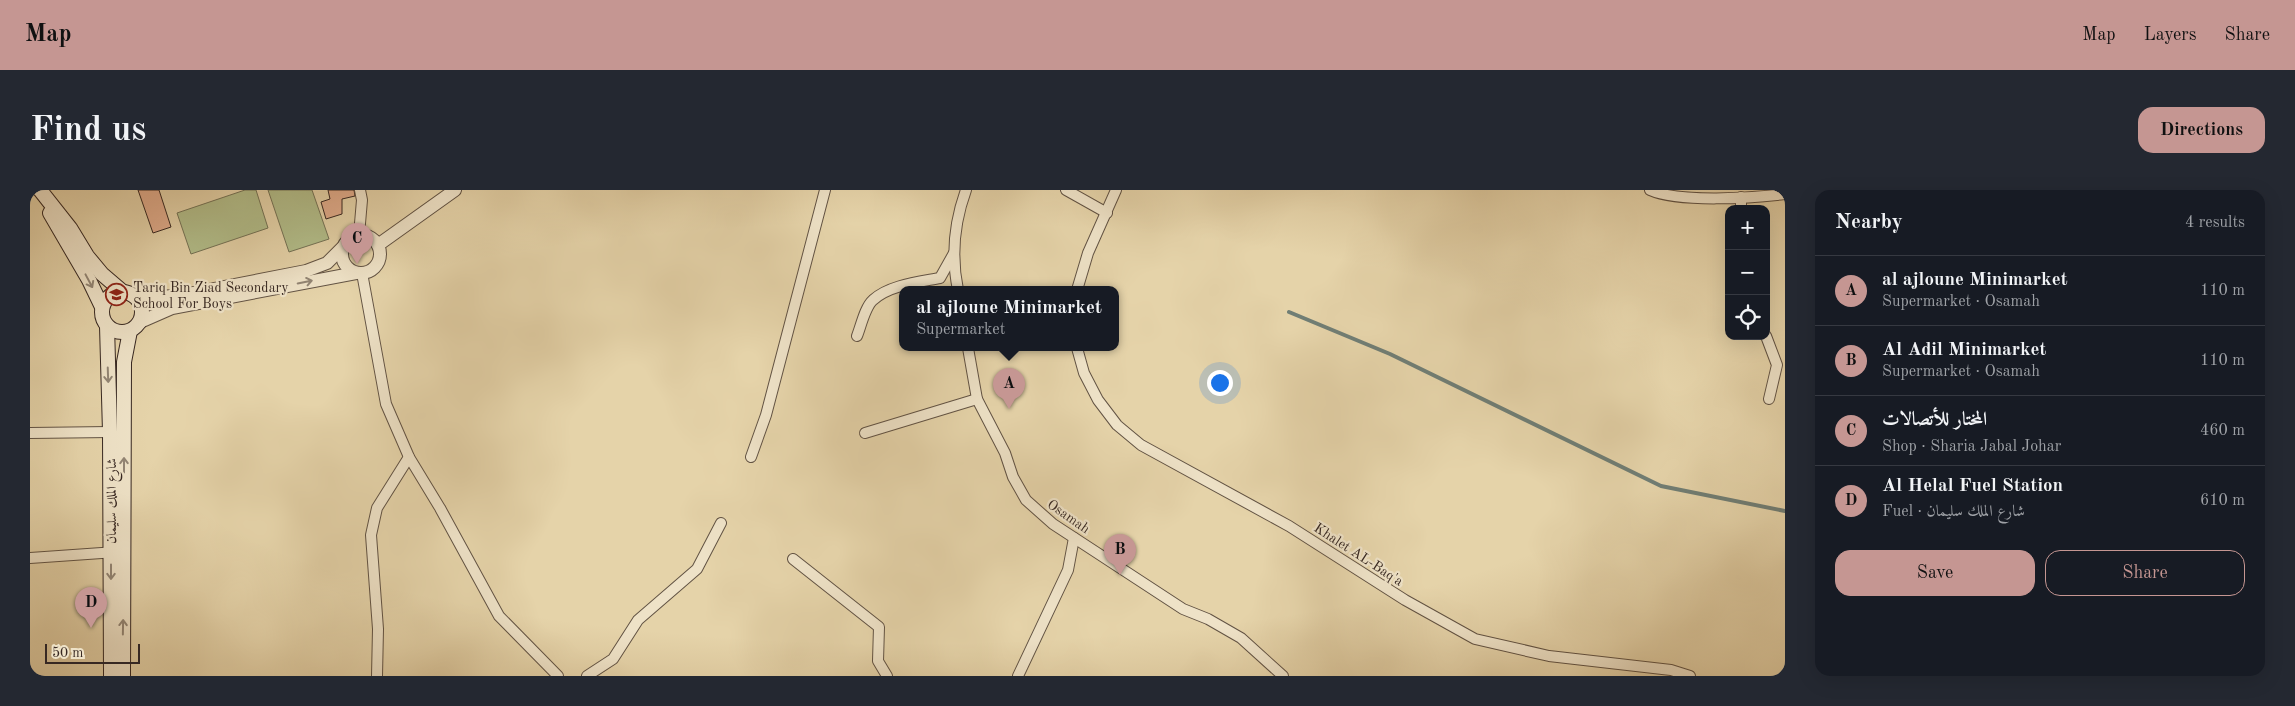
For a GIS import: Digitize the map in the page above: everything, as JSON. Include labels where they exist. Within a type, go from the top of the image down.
[{"type":"main road","points":[[40,191],[70,228],[87,256],[102,274],[128,293],[140,303],[142,310],[135,326],[118,332],[107,326],[101,314],[102,307],[110,296],[128,293]]},
{"type":"main road","points":[[40,191],[52,218],[89,280],[102,307]]},
{"type":"main road","name":"شارع الملك سليمان","points":[[107,326],[110,432],[118,552],[123,676]]},
{"type":"main road","name":"شارع الملك سليمان","points":[[111,676],[118,552],[124,362],[135,326]]},
{"type":"street","points":[[359,235],[362,200],[360,190]]},
{"type":"street","points":[[378,245],[455,190]]},
{"type":"street","points":[[751,457],[766,415],[825,190]]},
{"type":"street","points":[[958,286],[954,253],[957,218],[966,190]]},
{"type":"street","points":[[1066,190],[1106,213]]},
{"type":"street","points":[[1078,286],[1088,253],[1116,190]]},
{"type":"street","points":[[1650,190],[1692,197],[1742,197],[1785,194]]},
{"type":"street","points":[[1741,205],[1742,197]]},
{"type":"street","points":[[128,293],[153,297],[178,296],[306,271],[327,264],[348,239],[359,235],[370,237],[378,245],[379,261],[372,269],[172,308],[135,326]]},
{"type":"street","points":[[342,248],[344,264],[359,273],[386,404],[409,457],[440,508],[499,616],[558,676]]},
{"type":"street","points":[[904,286],[940,278],[954,253]]},
{"type":"street","points":[[857,336],[872,301],[890,290],[899,287]]},
{"type":"street","points":[[1768,340],[1777,365],[1769,399]]},
{"type":"street","name":"Osamah","points":[[969,351],[977,399],[1005,453],[1013,477],[1026,500],[1045,518],[1183,609],[1208,619],[1241,638],[1283,676]]},
{"type":"street","name":"Khalet AL-Baq'a","points":[[1079,351],[1084,373],[1098,400],[1117,425],[1141,445],[1289,526],[1406,600],[1475,639],[1550,656],[1671,670],[1690,676]]},
{"type":"street","points":[[865,433],[977,399]]},
{"type":"street","points":[[30,433],[110,432]]},
{"type":"street","points":[[377,676],[378,629],[371,535],[377,508],[383,496],[392,487],[409,457]]},
{"type":"street","points":[[587,676],[613,659],[638,620],[697,569],[721,523]]},
{"type":"street","points":[[1018,676],[1068,570],[1074,538]]},
{"type":"street","points":[[30,558],[118,552]]},
{"type":"street","points":[[793,559],[879,627],[878,661],[887,676]]},
{"type":"green space","points":[[245,190],[256,190],[268,228],[191,254],[177,213]]},
{"type":"green space","points":[[268,190],[312,190],[329,239],[289,252]]},
{"type":"building","points":[[138,190],[159,190],[171,227],[153,233]]},
{"type":"building","points":[[328,190],[354,190],[355,196],[342,199],[342,214],[326,219],[321,202],[330,199]]},
{"type":"waterway","points":[[1289,312],[1390,354],[1661,486],[1785,511]]},
{"type":"place","name":"المختار للأتصالات","points":[[357,264]]},
{"type":"place","name":"Tariq Bin Ziad Secondary School For Boys","points":[[117,295]]},
{"type":"place","name":"al ajloune Minimarket","points":[[1009,409]]},
{"type":"place","name":"Al Adil Minimarket","points":[[1120,575]]},
{"type":"place","name":"Al Helal Fuel Station","points":[[91,628]]}]
